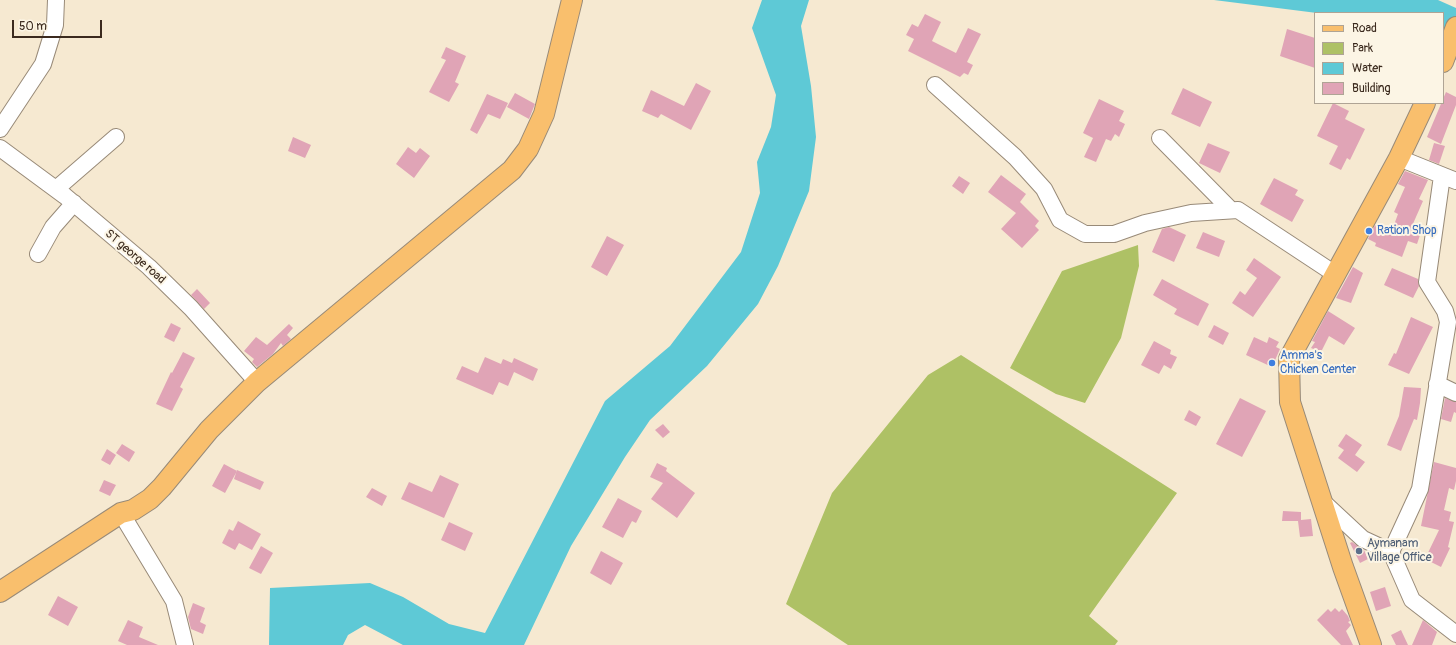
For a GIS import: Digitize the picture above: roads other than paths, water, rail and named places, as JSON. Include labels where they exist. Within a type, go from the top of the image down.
[{"type":"main road","points":[[0,592],[121,513],[133,510],[150,500],[162,488],[209,430],[257,382],[512,170],[528,149],[544,114],[572,0]]},
{"type":"main road","points":[[1444,59],[1456,27]]},
{"type":"main road","points":[[1371,645],[1342,568],[1290,402],[1289,359],[1398,158],[1425,104]]},
{"type":"street","points":[[0,129],[43,64],[55,25],[56,0]]},
{"type":"street","points":[[935,85],[1015,157],[1044,189],[1060,220],[1085,234],[1114,234],[1145,222],[1191,213],[1238,210],[1335,274]]},
{"type":"street","points":[[56,189],[116,137]]},
{"type":"street","points":[[1160,138],[1231,210]]},
{"type":"street","name":"ST george road","points":[[0,148],[56,189],[149,267],[191,308],[257,382]]},
{"type":"street","points":[[1391,552],[1420,489],[1448,322],[1445,311],[1427,282],[1449,178],[1398,158]]},
{"type":"street","points":[[38,254],[53,227],[74,204]]},
{"type":"street","points":[[1437,384],[1456,393]]},
{"type":"street","points":[[1320,499],[1363,539],[1391,552],[1412,600],[1451,637]]},
{"type":"street","points":[[121,513],[174,601],[186,645]]},
{"type":"water","points":[[762,0],[809,0],[801,26],[811,86],[816,137],[809,191],[778,266],[758,304],[707,366],[650,420],[625,457],[571,546],[524,645],[403,645],[365,625],[348,635],[343,645],[269,645],[270,588],[370,583],[403,597],[449,624],[485,633],[605,401],[670,346],[741,252],[760,193],[757,162],[771,127],[776,95],[752,28]]},
{"type":"water","points":[[1214,0],[1438,0],[1456,8],[1456,60],[1444,54],[1444,12],[1314,13]]},
{"type":"place","name":"Ration Shop","points":[[1369,231]]},
{"type":"place","name":"Amma's Chicken Center","points":[[1272,363]]},
{"type":"place","name":"Aymanam Village Office","points":[[1359,551]]}]
